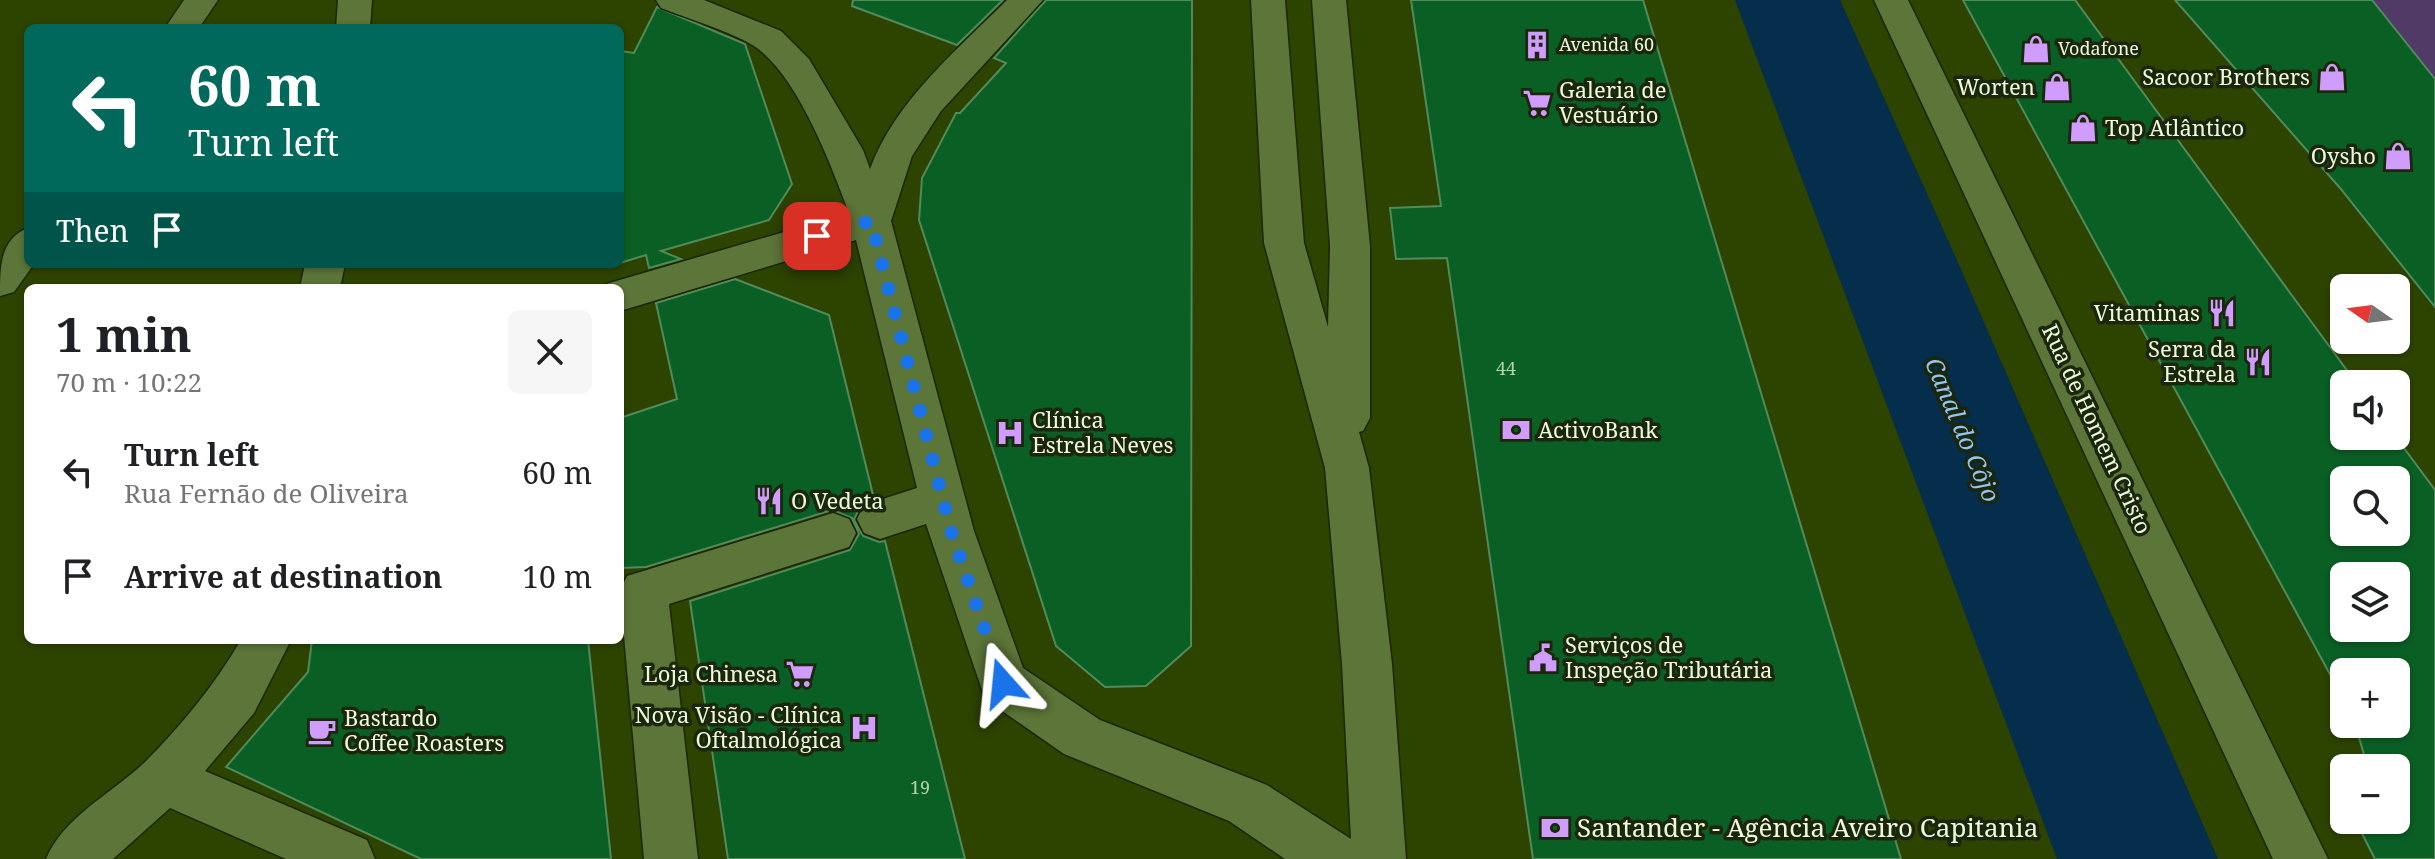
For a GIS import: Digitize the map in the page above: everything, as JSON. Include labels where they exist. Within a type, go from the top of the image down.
[{"type":"street","points":[[185,24],[201,0]]},
{"type":"street","points":[[353,24],[355,0]]},
{"type":"street","points":[[673,0],[769,39],[796,67],[844,150],[871,221],[943,499],[1003,683],[1082,737],[1248,803],[1333,859]]},
{"type":"street","points":[[871,221],[894,155],[928,102],[1026,0]]},
{"type":"street","points":[[1268,0],[1284,243],[1347,468]]},
{"type":"street","points":[[1329,0],[1350,246],[1347,468],[1367,664],[1379,859]]},
{"type":"street","name":"Rua de Homem Cristo","points":[[1891,0],[2301,859]]},
{"type":"street","points":[[624,294],[871,221]]},
{"type":"street","points":[[0,281],[24,248]]},
{"type":"street","points":[[880,519],[943,499]]},
{"type":"street","points":[[671,859],[644,591],[833,533]]},
{"type":"street","points":[[73,859],[164,779],[236,696],[265,644]]},
{"type":"street","points":[[164,779],[348,859]]},
{"type":"shaded area","points":[[2372,0],[2435,0],[2435,79]]},
{"type":"water","name":"Canal do Côjo","points":[[1735,0],[1840,0],[2218,859],[2057,859]]},
{"type":"building","points":[[853,0],[1003,0],[957,45],[852,6]]},
{"type":"building","points":[[1046,0],[1192,0],[1191,646],[1146,686],[1105,687],[1056,646],[919,220],[922,178],[956,113],[960,113],[1006,63],[994,58]]},
{"type":"building","points":[[1411,0],[1643,0],[1901,859],[1533,859],[1447,258],[1396,259],[1390,208],[1441,206]]},
{"type":"building","points":[[1963,0],[2075,0],[2330,347],[2330,354],[2335,354],[2347,370],[2330,370],[2330,450],[2405,450],[2435,490],[2435,859],[2375,859],[2362,834],[2410,834],[2410,754],[2364,754],[2359,738],[2410,738],[2410,658],[2330,658],[2330,674]]},
{"type":"building","points":[[2175,0],[2372,0],[2435,79],[2435,307],[2340,188]]},
{"type":"building","points":[[657,7],[745,44],[792,184],[769,220],[661,251],[681,259],[649,268],[646,255],[624,262],[624,52],[634,53]]},
{"type":"building","points":[[735,279],[829,315],[874,499],[861,504],[854,520],[863,536],[885,541],[965,859],[728,859],[690,601],[850,550],[859,534],[852,518],[832,510],[646,567],[624,568],[624,417],[677,399],[656,303]]},
{"type":"building","points":[[312,644],[588,644],[611,859],[421,859],[226,767],[308,672]]},
{"type":"place","name":"Avenida 60","points":[[1537,45]]},
{"type":"place","name":"Vodafone","points":[[2036,49]]},
{"type":"place","name":"Sacoor Brothers","points":[[2332,77]]},
{"type":"place","name":"Worten","points":[[2057,87]]},
{"type":"place","name":"Galeria de Vestuário","points":[[1537,103]]},
{"type":"place","name":"Top Atlântico","points":[[2083,128]]},
{"type":"place","name":"Oysho","points":[[2398,156]]},
{"type":"place","name":"Vitaminas","points":[[2222,313]]},
{"type":"place","name":"Serra da Estrela","points":[[2258,362]]},
{"type":"place","name":"ActivoBank","points":[[1516,430]]},
{"type":"place","name":"Clínica Estrela Neves","points":[[1010,433]]},
{"type":"place","name":"O Vedeta","points":[[769,501]]},
{"type":"place","name":"Serviços de Inspeção Tributária","points":[[1543,658]]},
{"type":"place","name":"Loja Chinesa","points":[[800,674]]},
{"type":"place","name":"Nova Visão - Clínica Oftalmológica","points":[[864,728]]},
{"type":"place","name":"Bastardo Coffee Roasters","points":[[322,731]]},
{"type":"place","name":"Santander - Agência Aveiro Capitania","points":[[1555,828]]},
{"type":"route","points":[[817,236],[871,221],[951,531],[1003,683]]}]
